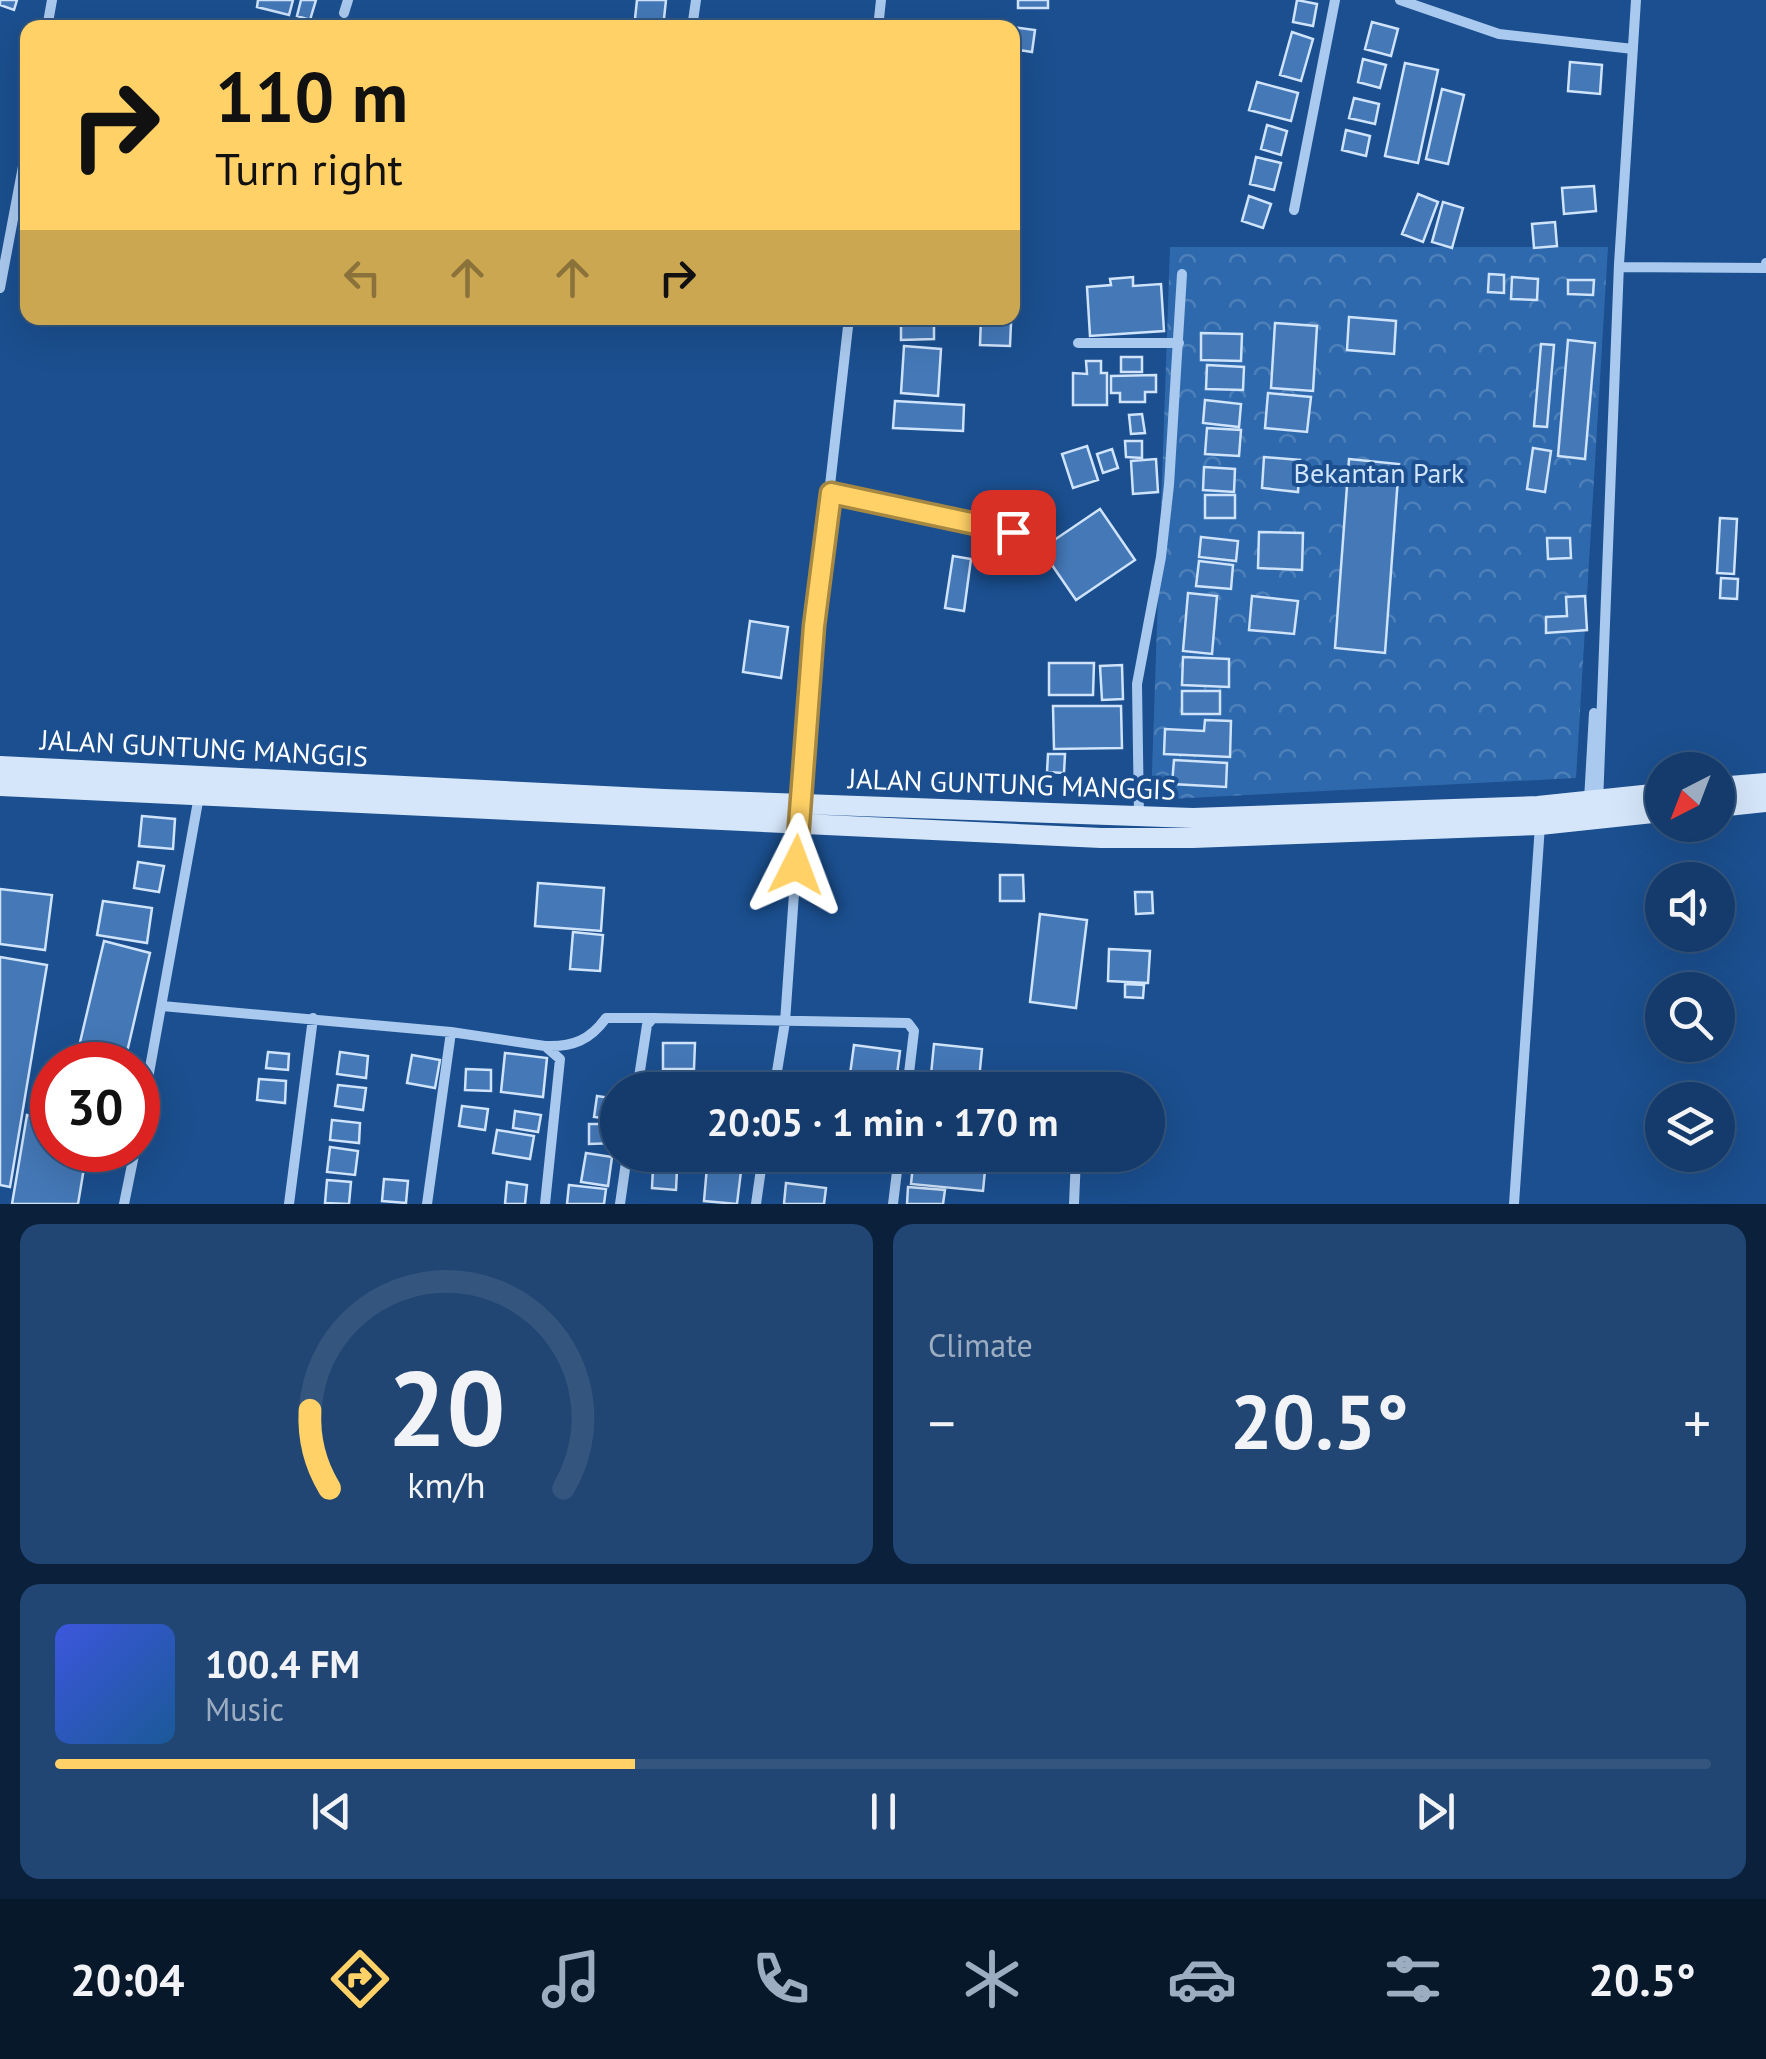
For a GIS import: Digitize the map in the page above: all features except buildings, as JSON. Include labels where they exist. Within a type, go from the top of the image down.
[{"type":"street","points":[[344,14],[348,0]]},
{"type":"street","points":[[1294,210],[1335,0]]},
{"type":"street","points":[[1400,0],[1499,34],[1633,48]]},
{"type":"street","points":[[1595,806],[1619,264],[1636,0]]},
{"type":"street","points":[[0,288],[20,182]]},
{"type":"street","points":[[1619,264],[1766,268],[1766,263]]},
{"type":"street","points":[[1139,818],[1137,684],[1163,539],[1182,274]]},
{"type":"street","points":[[777,1072],[785,1022],[798,802],[814,626],[848,325]]},
{"type":"street","points":[[1078,342],[1179,343]]},
{"type":"street","name":"JALAN GUNTUNG MANGGIS","points":[[0,766],[199,796],[1102,838],[1538,806],[1645,810]]},
{"type":"street","name":"JALAN GUNTUNG MANGGIS","points":[[0,786],[77,780],[798,802],[1236,826],[1540,826],[1595,806],[1645,796]]},
{"type":"street","points":[[1735,786],[1766,783]]},
{"type":"street","points":[[155,1042],[199,796]]},
{"type":"street","points":[[1735,805],[1766,802]]},
{"type":"street","points":[[1514,1204],[1540,826]]},
{"type":"street","points":[[162,1006],[452,1032],[564,1047],[585,1040],[606,1018],[911,1025],[914,1031],[909,1072]]},
{"type":"street","points":[[289,1204],[313,1018]]},
{"type":"street","points":[[640,1072],[647,1025],[653,1018]]},
{"type":"street","points":[[428,1204],[452,1032]]},
{"type":"street","points":[[544,1204],[560,1058],[545,1046]]},
{"type":"street","points":[[124,1204],[130,1172]]},
{"type":"street","points":[[620,1204],[625,1172]]},
{"type":"street","points":[[756,1204],[761,1172]]},
{"type":"street","points":[[893,1204],[897,1172]]},
{"type":"street","points":[[1074,1204],[1075,1172]]},
{"type":"lane","points":[[831,493],[1013,532]]},
{"type":"green space","name":"Bekantan Park","points":[[1170,247],[1608,247],[1576,778],[1151,800]]},
{"type":"route","points":[[796,865],[814,626],[831,493],[1013,532]]}]
